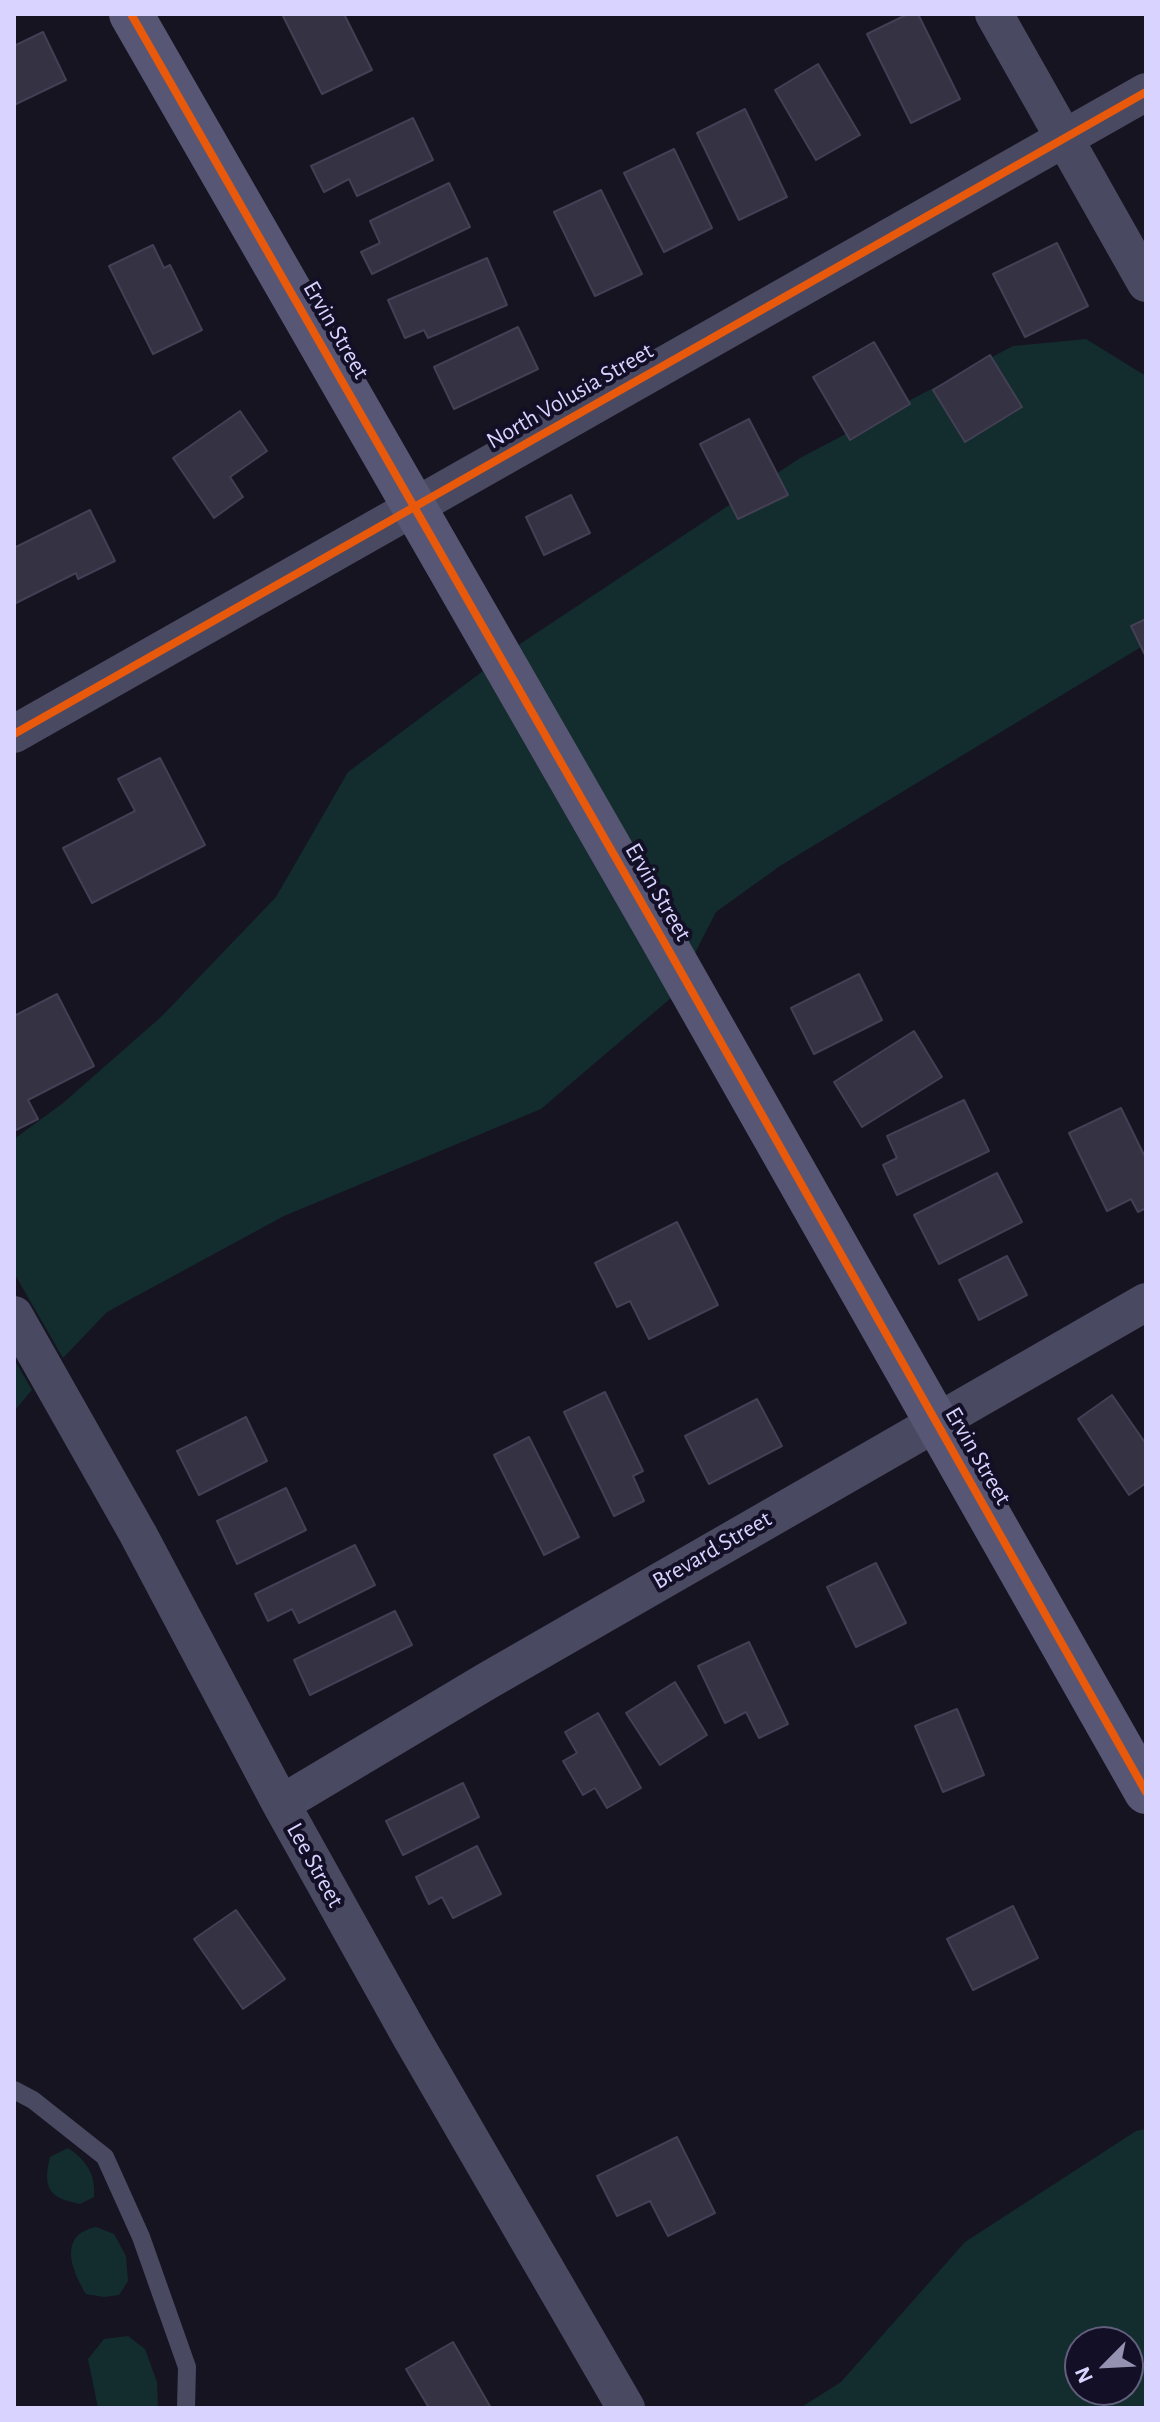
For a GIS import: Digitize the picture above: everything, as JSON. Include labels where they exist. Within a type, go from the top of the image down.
[{"type":"street","name":"Ervin Street","points":[[131,14],[1146,1792]]},
{"type":"street","points":[[994,14],[1146,283]]},
{"type":"street","name":"North Volusia Street","points":[[14,734],[1146,92]]},
{"type":"street","name":"Brevard Street","points":[[281,1804],[935,1421],[1146,1302]]},
{"type":"street","name":"Lee Street","points":[[14,1315],[138,1534],[281,1804],[411,2037],[626,2408]]},
{"type":"lane","points":[[14,2090],[33,2100],[105,2157],[141,2237],[187,2367],[186,2408]]},
{"type":"green space","points":[[1086,339],[1146,376],[1146,644],[780,866],[716,912],[695,953],[517,646],[800,458],[1013,346]]},
{"type":"green space","points":[[483,671],[671,998],[541,1109],[284,1216],[107,1312],[63,1358],[14,1273],[14,1139],[63,1103],[161,1017],[276,897],[348,772]]},
{"type":"green space","points":[[14,1359],[32,1390],[14,1411]]},
{"type":"green space","points":[[1146,2129],[1146,2408],[800,2408],[841,2382],[965,2242],[1136,2131]]},
{"type":"green space","points":[[68,2148],[85,2163],[93,2181],[94,2197],[80,2204],[55,2195],[48,2184],[50,2157]]},
{"type":"green space","points":[[96,2227],[114,2234],[126,2256],[128,2281],[119,2295],[104,2297],[86,2294],[76,2274],[72,2245],[84,2231]]},
{"type":"green space","points":[[128,2336],[145,2349],[157,2382],[158,2408],[98,2408],[88,2359],[104,2339]]},
{"type":"building","points":[[282,14],[344,14],[372,70],[322,94]]},
{"type":"building","points":[[908,14],[918,14],[960,99],[911,123],[867,34]]},
{"type":"building","points":[[43,32],[66,80],[14,105],[14,46]]},
{"type":"building","points":[[818,64],[860,135],[816,160],[775,90]]},
{"type":"building","points":[[745,109],[787,197],[739,220],[697,133]]},
{"type":"building","points":[[413,118],[433,160],[357,196],[349,179],[324,192],[311,166]]},
{"type":"building","points":[[674,149],[712,228],[664,252],[624,173]]},
{"type":"building","points":[[449,183],[470,227],[372,274],[361,252],[380,243],[370,221]]},
{"type":"building","points":[[601,190],[642,274],[595,296],[554,212]]},
{"type":"building","points":[[1057,243],[1088,306],[1025,337],[993,274]]},
{"type":"building","points":[[153,245],[164,268],[170,265],[202,330],[153,354],[109,266]]},
{"type":"building","points":[[487,258],[507,305],[428,338],[424,330],[405,338],[388,300]]},
{"type":"building","points":[[518,327],[538,369],[454,409],[434,367]]},
{"type":"building","points":[[874,342],[910,404],[850,440],[813,377]]},
{"type":"building","points":[[990,355],[1022,407],[965,442],[933,390]]},
{"type":"building","points":[[240,411],[267,451],[230,477],[243,497],[214,518],[173,458]]},
{"type":"building","points":[[749,419],[788,495],[738,519],[700,444]]},
{"type":"building","points":[[571,495],[590,533],[544,555],[526,517]]},
{"type":"building","points":[[90,510],[115,561],[78,579],[76,573],[14,604],[14,548]]},
{"type":"building","points":[[1146,619],[1146,657],[1131,626]]},
{"type":"building","points":[[160,758],[205,845],[92,903],[63,848],[135,811],[118,779]]},
{"type":"building","points":[[859,974],[882,1020],[814,1054],[791,1008]]},
{"type":"building","points":[[57,994],[94,1066],[28,1100],[38,1119],[14,1131],[14,1016]]},
{"type":"building","points":[[914,1031],[942,1077],[862,1127],[834,1082]]},
{"type":"building","points":[[964,1100],[989,1151],[897,1195],[883,1165],[897,1158],[887,1136]]},
{"type":"building","points":[[1121,1108],[1146,1159],[1146,1208],[1138,1212],[1131,1199],[1107,1211],[1069,1133]]},
{"type":"building","points":[[997,1173],[1022,1222],[939,1264],[914,1215]]},
{"type":"building","points":[[677,1222],[718,1305],[649,1339],[630,1301],[617,1307],[595,1263]]},
{"type":"building","points":[[1007,1256],[1027,1295],[979,1320],[959,1280]]},
{"type":"building","points":[[605,1392],[643,1471],[633,1476],[644,1501],[614,1516],[564,1412]]},
{"type":"building","points":[[1112,1395],[1146,1444],[1146,1483],[1129,1495],[1078,1419]]},
{"type":"building","points":[[757,1399],[782,1446],[709,1484],[685,1436]]},
{"type":"building","points":[[246,1417],[267,1461],[199,1495],[177,1451]]},
{"type":"building","points":[[529,1437],[579,1537],[544,1555],[494,1455]]},
{"type":"building","points":[[286,1488],[306,1530],[237,1564],[217,1521]]},
{"type":"building","points":[[355,1545],[375,1585],[299,1623],[292,1609],[268,1621],[255,1594]]},
{"type":"building","points":[[876,1563],[906,1623],[856,1647],[827,1587]]},
{"type":"building","points":[[395,1611],[412,1645],[310,1695],[294,1660]]},
{"type":"building","points":[[749,1642],[788,1724],[759,1738],[746,1712],[725,1723],[698,1666]]},
{"type":"building","points":[[675,1682],[707,1735],[660,1765],[626,1713]]},
{"type":"building","points":[[957,1709],[984,1775],[943,1792],[915,1726]]},
{"type":"building","points":[[598,1713],[641,1788],[607,1808],[595,1788],[583,1795],[563,1761],[577,1753],[565,1732]]},
{"type":"building","points":[[463,1783],[479,1817],[403,1855],[386,1821]]},
{"type":"building","points":[[477,1846],[501,1894],[453,1918],[442,1897],[429,1904],[416,1877]]},
{"type":"building","points":[[1013,1906],[1038,1958],[973,1990],[947,1939]]},
{"type":"building","points":[[236,1910],[285,1979],[243,2009],[194,1939]]},
{"type":"building","points":[[677,2137],[715,2213],[668,2236],[650,2201],[617,2216],[597,2176]]},
{"type":"building","points":[[453,2342],[491,2408],[429,2408],[406,2369]]},
{"type":"cycle path","points":[[131,14],[660,935],[1146,1792]]},
{"type":"cycle path","points":[[14,734],[1146,92]]}]
